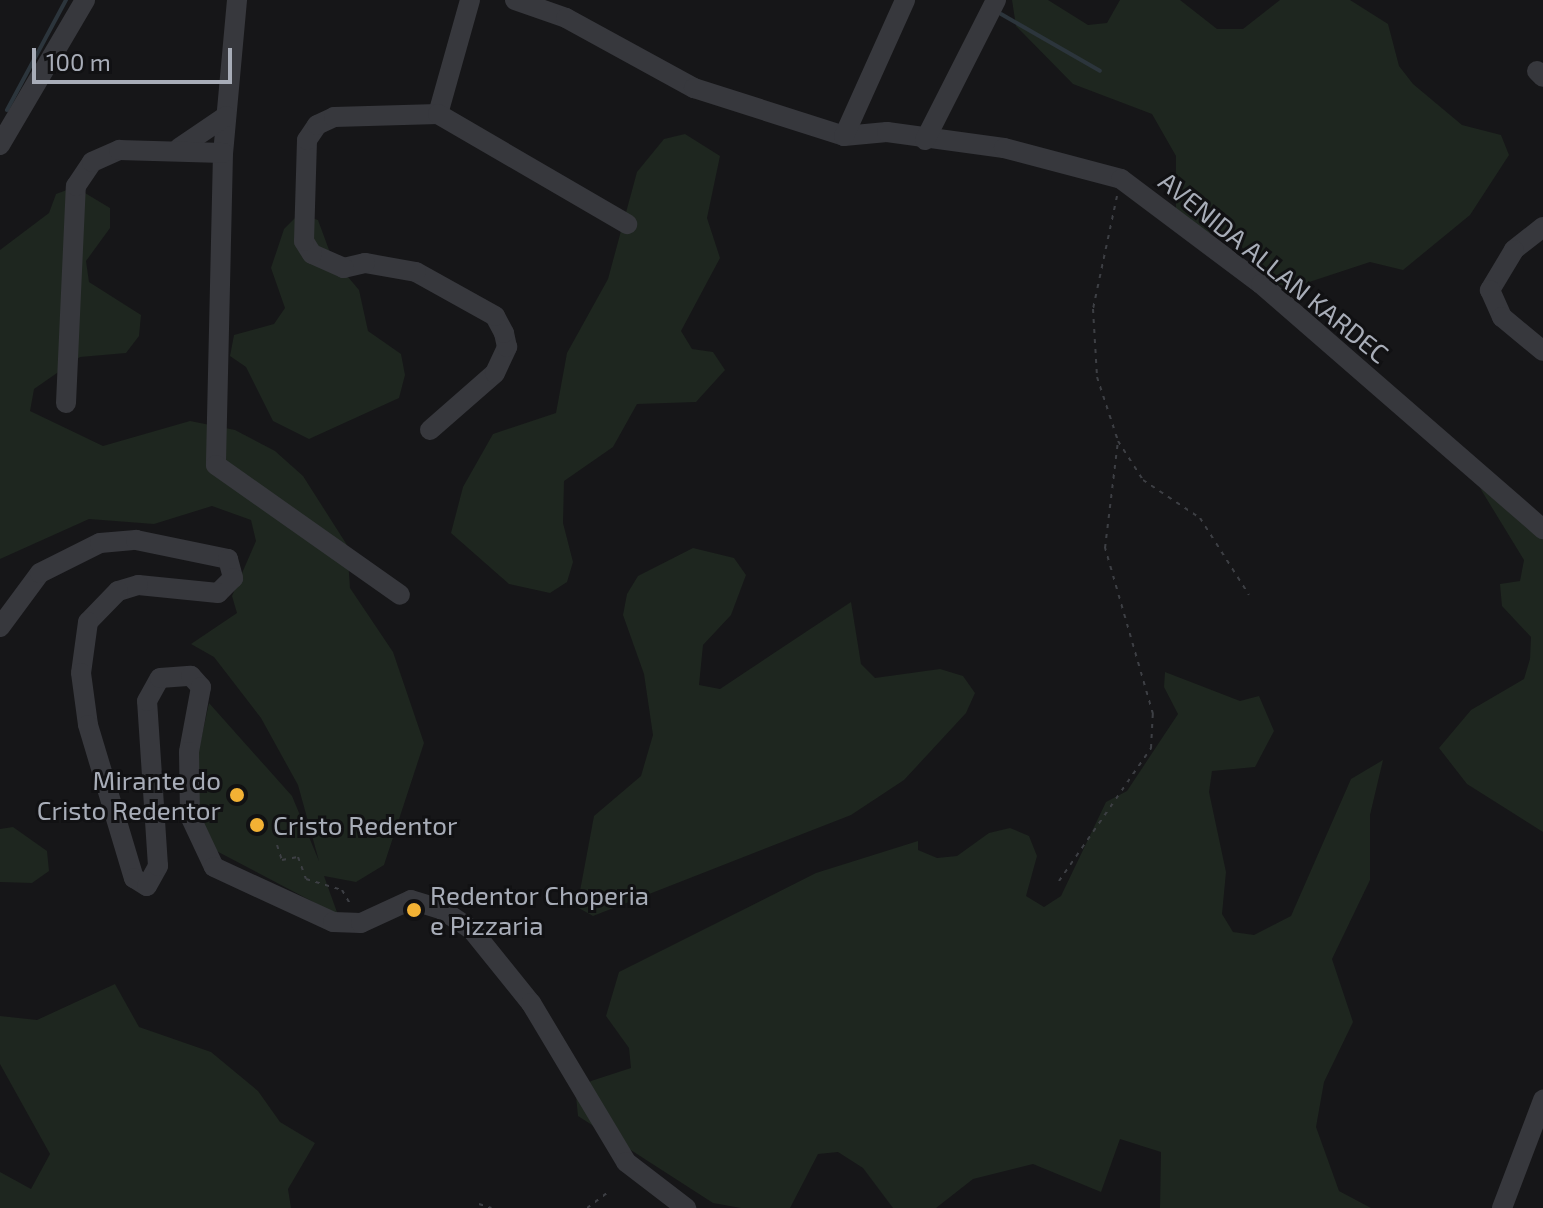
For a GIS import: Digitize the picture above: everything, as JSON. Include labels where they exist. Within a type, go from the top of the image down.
[{"type":"street","points":[[0,145],[85,0]]},
{"type":"street","points":[[237,0],[223,153],[216,465],[400,595]]},
{"type":"street","points":[[438,114],[470,0]]},
{"type":"street","points":[[515,0],[566,18],[694,88],[844,136],[905,0]]},
{"type":"street","points":[[925,140],[996,0]]},
{"type":"street","points":[[430,430],[503,359],[504,333],[495,316],[416,272],[327,265],[304,241],[307,140],[317,125],[348,116],[438,114],[627,224]]},
{"type":"street","points":[[179,148],[226,116]]},
{"type":"street","name":"AVENIDA ALLAN KARDEC","points":[[844,136],[887,132],[925,140],[1004,148],[1121,179],[1261,284],[1542,525]]},
{"type":"street","points":[[66,403],[76,186],[92,162],[119,150],[179,148],[223,153]]},
{"type":"street","points":[[1543,227],[1514,250],[1490,290],[1502,317],[1543,351]]},
{"type":"street","points":[[0,627],[40,573],[100,543],[136,540],[228,559],[233,578],[218,593],[138,585],[111,596],[88,622],[81,673],[88,725],[134,878],[147,886],[158,866],[147,701],[160,678],[191,676],[201,687],[187,787],[200,847],[214,867],[308,913],[361,923],[411,900],[472,930],[531,1003],[626,1162],[686,1208]]},
{"type":"street","points":[[1502,1208],[1543,1100]]},
{"type":"path","points":[[1121,179],[1093,309],[1092,344],[1118,441],[1143,480],[1200,518],[1249,595]]},
{"type":"path","points":[[1059,881],[1151,748],[1153,714],[1105,548],[1118,441]]},
{"type":"path","points":[[277,845],[282,860],[298,857],[306,879],[342,890],[361,923]]},
{"type":"path","points":[[587,1208],[608,1192]]},
{"type":"path","points":[[479,1204],[491,1208]]},
{"type":"shaded area","points":[[1012,0],[1048,0],[1088,25],[1107,23],[1120,0],[1180,0],[1217,29],[1243,29],[1280,0],[1350,0],[1388,24],[1399,66],[1413,84],[1462,125],[1501,135],[1509,155],[1470,215],[1403,270],[1370,262],[1291,288],[1270,282],[1232,235],[1190,231],[1176,217],[1176,156],[1152,114],[1073,84],[1016,26]]},
{"type":"shaded area","points":[[685,134],[720,156],[707,218],[720,258],[681,331],[692,349],[713,352],[725,370],[696,402],[637,404],[613,447],[564,481],[563,523],[573,562],[567,582],[550,593],[509,584],[451,533],[463,487],[493,434],[556,413],[567,353],[608,279],[637,172],[664,139]]},
{"type":"shaded area","points":[[75,187],[110,208],[110,228],[86,261],[89,282],[141,315],[139,336],[126,353],[80,357],[34,389],[30,411],[103,446],[190,421],[235,430],[275,451],[303,476],[347,545],[350,588],[393,652],[424,743],[384,865],[356,882],[324,876],[338,915],[205,845],[192,780],[209,703],[292,796],[319,861],[298,785],[261,718],[214,657],[191,644],[237,613],[232,596],[256,541],[251,520],[212,506],[154,524],[89,519],[0,559],[0,250],[49,213],[56,194]]},
{"type":"shaded area","points":[[299,214],[318,220],[332,258],[359,290],[368,331],[401,354],[405,375],[399,398],[309,439],[273,421],[246,367],[230,356],[234,335],[274,324],[285,308],[271,268],[284,229]]},
{"type":"shaded area","points":[[1480,488],[1543,534],[1543,832],[1467,784],[1439,748],[1471,710],[1524,679],[1530,659],[1531,637],[1502,606],[1500,584],[1520,581],[1524,560]]},
{"type":"shaded area","points":[[693,548],[734,558],[746,575],[731,615],[703,645],[699,685],[720,689],[851,602],[861,664],[875,678],[940,669],[963,676],[975,693],[966,713],[904,780],[851,815],[593,916],[577,907],[594,816],[641,776],[653,735],[644,674],[623,615],[627,594],[638,576]]},
{"type":"shaded area","points":[[1165,672],[1240,701],[1259,696],[1274,731],[1255,767],[1212,771],[1209,792],[1226,872],[1222,914],[1233,932],[1254,935],[1291,916],[1351,779],[1383,760],[1370,815],[1370,880],[1332,959],[1353,1022],[1324,1082],[1316,1127],[1339,1191],[1371,1208],[1160,1208],[1161,1152],[1120,1139],[1101,1192],[1033,1164],[973,1179],[936,1208],[893,1208],[863,1168],[838,1152],[818,1154],[790,1208],[741,1208],[713,1203],[578,1116],[576,1096],[591,1081],[631,1068],[629,1048],[606,1016],[619,972],[816,873],[918,841],[918,850],[937,858],[957,856],[989,833],[1010,828],[1029,836],[1037,856],[1026,896],[1044,907],[1061,896],[1106,802],[1127,791],[1178,714],[1164,687]]},
{"type":"shaded area","points":[[13,827],[47,851],[49,871],[32,883],[0,882],[0,829]]},
{"type":"shaded area","points":[[115,984],[139,1027],[211,1052],[258,1091],[280,1122],[315,1143],[288,1189],[291,1208],[0,1208],[0,1172],[31,1189],[50,1154],[0,1064],[0,1016],[37,1020]]},
{"type":"waterway","points":[[7,110],[66,0]]},
{"type":"waterway","points":[[1001,14],[1100,71]]},
{"type":"place","name":"Mirante do Cristo Redentor","points":[[237,795]]},
{"type":"place","name":"Cristo Redentor","points":[[257,825]]},
{"type":"place","name":"Redentor Choperia e Pizzaria","points":[[414,910]]}]
